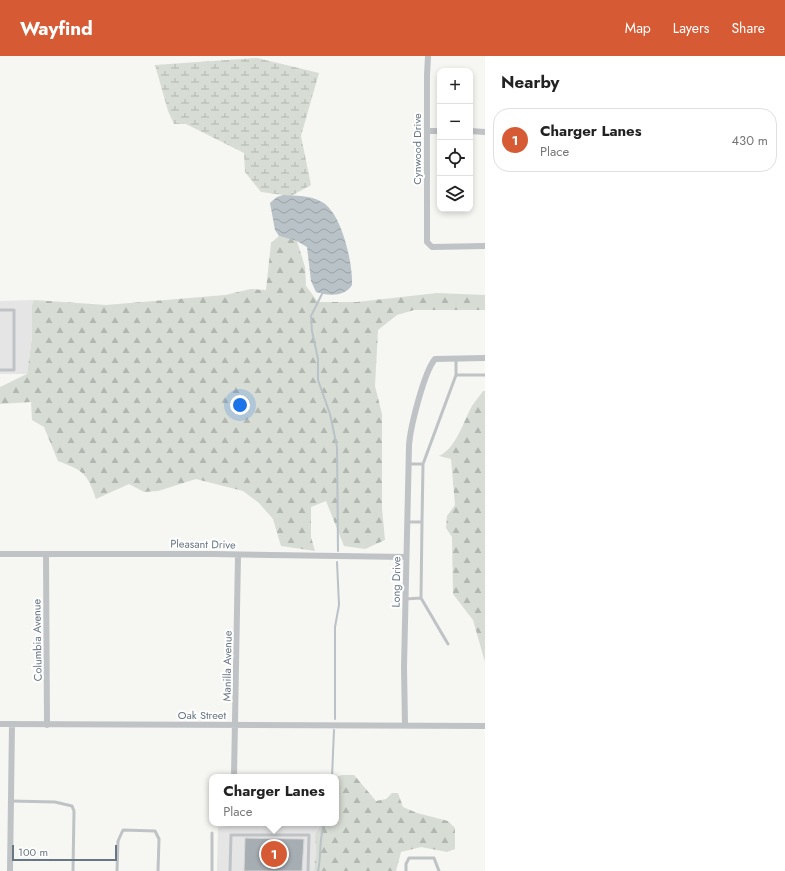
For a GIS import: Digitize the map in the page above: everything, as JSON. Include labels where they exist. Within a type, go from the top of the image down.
[{"type":"street","name":"Cynwood Drive","points":[[428,56],[427,242],[432,246],[485,246]]},
{"type":"street","points":[[427,131],[437,131]]},
{"type":"street","points":[[473,132],[485,132]]},
{"type":"street","points":[[456,358],[485,358]]},
{"type":"street","name":"Long Drive","points":[[405,724],[405,599],[409,464],[412,429],[429,368],[432,363],[435,359],[456,358]]},
{"type":"street","name":"Pleasant Drive","points":[[0,554],[406,557]]},
{"type":"street","name":"Columbia Avenue","points":[[46,554],[47,725]]},
{"type":"street","name":"Manilla Avenue","points":[[234,774],[238,555]]},
{"type":"street","name":"Oak Street","points":[[0,724],[405,724]]},
{"type":"street","points":[[10,871],[12,724]]},
{"type":"street","points":[[405,724],[485,726]]},
{"type":"lane","points":[[0,310],[14,310],[14,370],[0,370]]},
{"type":"lane","points":[[448,644],[421,598],[423,464],[456,375],[456,358]]},
{"type":"lane","points":[[456,375],[485,375]]},
{"type":"lane","points":[[409,464],[423,464]]},
{"type":"lane","points":[[407,522],[422,522]]},
{"type":"lane","points":[[405,599],[421,598]]},
{"type":"lane","points":[[11,801],[55,802],[72,806],[74,811],[73,871]]},
{"type":"lane","points":[[117,871],[118,841],[123,830],[155,831],[158,839],[158,871]]},
{"type":"lane","points":[[212,832],[212,871]]},
{"type":"lane","points":[[230,871],[230,835],[309,835],[308,871]]},
{"type":"lane","points":[[406,871],[406,864],[409,858],[424,857],[434,858],[439,871]]},
{"type":"shaded area","points":[[34,300],[32,305],[32,338],[27,374],[0,374],[0,301]]},
{"type":"shaded area","points":[[321,826],[315,834],[316,852],[314,871],[217,871],[218,827]]},
{"type":"green space","points":[[257,58],[319,73],[301,136],[311,185],[291,196],[261,192],[245,172],[244,153],[186,124],[174,124],[168,111],[155,65]]},
{"type":"green space","points":[[279,236],[297,241],[305,267],[306,286],[318,302],[357,302],[437,293],[485,295],[485,310],[414,310],[397,315],[378,330],[375,386],[382,414],[382,509],[385,540],[365,549],[344,546],[326,501],[311,507],[311,537],[315,551],[281,546],[273,519],[259,503],[243,491],[196,479],[158,491],[144,492],[129,484],[96,499],[87,478],[83,474],[58,461],[44,427],[32,420],[31,402],[0,404],[0,387],[27,374],[32,338],[32,305],[34,300],[106,305],[225,295],[251,289],[266,290],[271,243]]},
{"type":"green space","points":[[483,391],[485,391],[485,662],[473,620],[453,594],[452,537],[446,528],[447,516],[455,505],[451,459],[439,456],[450,447],[455,440],[472,406]]},
{"type":"green space","points":[[354,775],[376,801],[386,799],[392,793],[398,793],[403,807],[417,813],[448,821],[455,828],[455,849],[447,852],[421,847],[401,852],[396,871],[314,871],[316,852],[315,834],[321,826],[339,826],[339,776]]},
{"type":"water","points":[[283,195],[313,198],[322,202],[329,208],[335,217],[345,240],[351,265],[352,285],[345,292],[331,295],[316,292],[311,281],[307,247],[297,241],[279,236],[275,230],[270,203],[277,197]]},
{"type":"building","points":[[245,838],[304,839],[302,871],[244,871]]},
{"type":"waterway","points":[[322,294],[311,316],[312,331],[318,359],[318,380],[330,414],[337,447],[338,551]]},
{"type":"waterway","points":[[335,719],[335,627],[339,605],[337,562]]},
{"type":"waterway","points":[[332,774],[334,730]]},
{"type":"waterway","points":[[318,871],[324,826]]},
{"type":"place","name":"Charger Lanes","points":[[274,854]]}]
